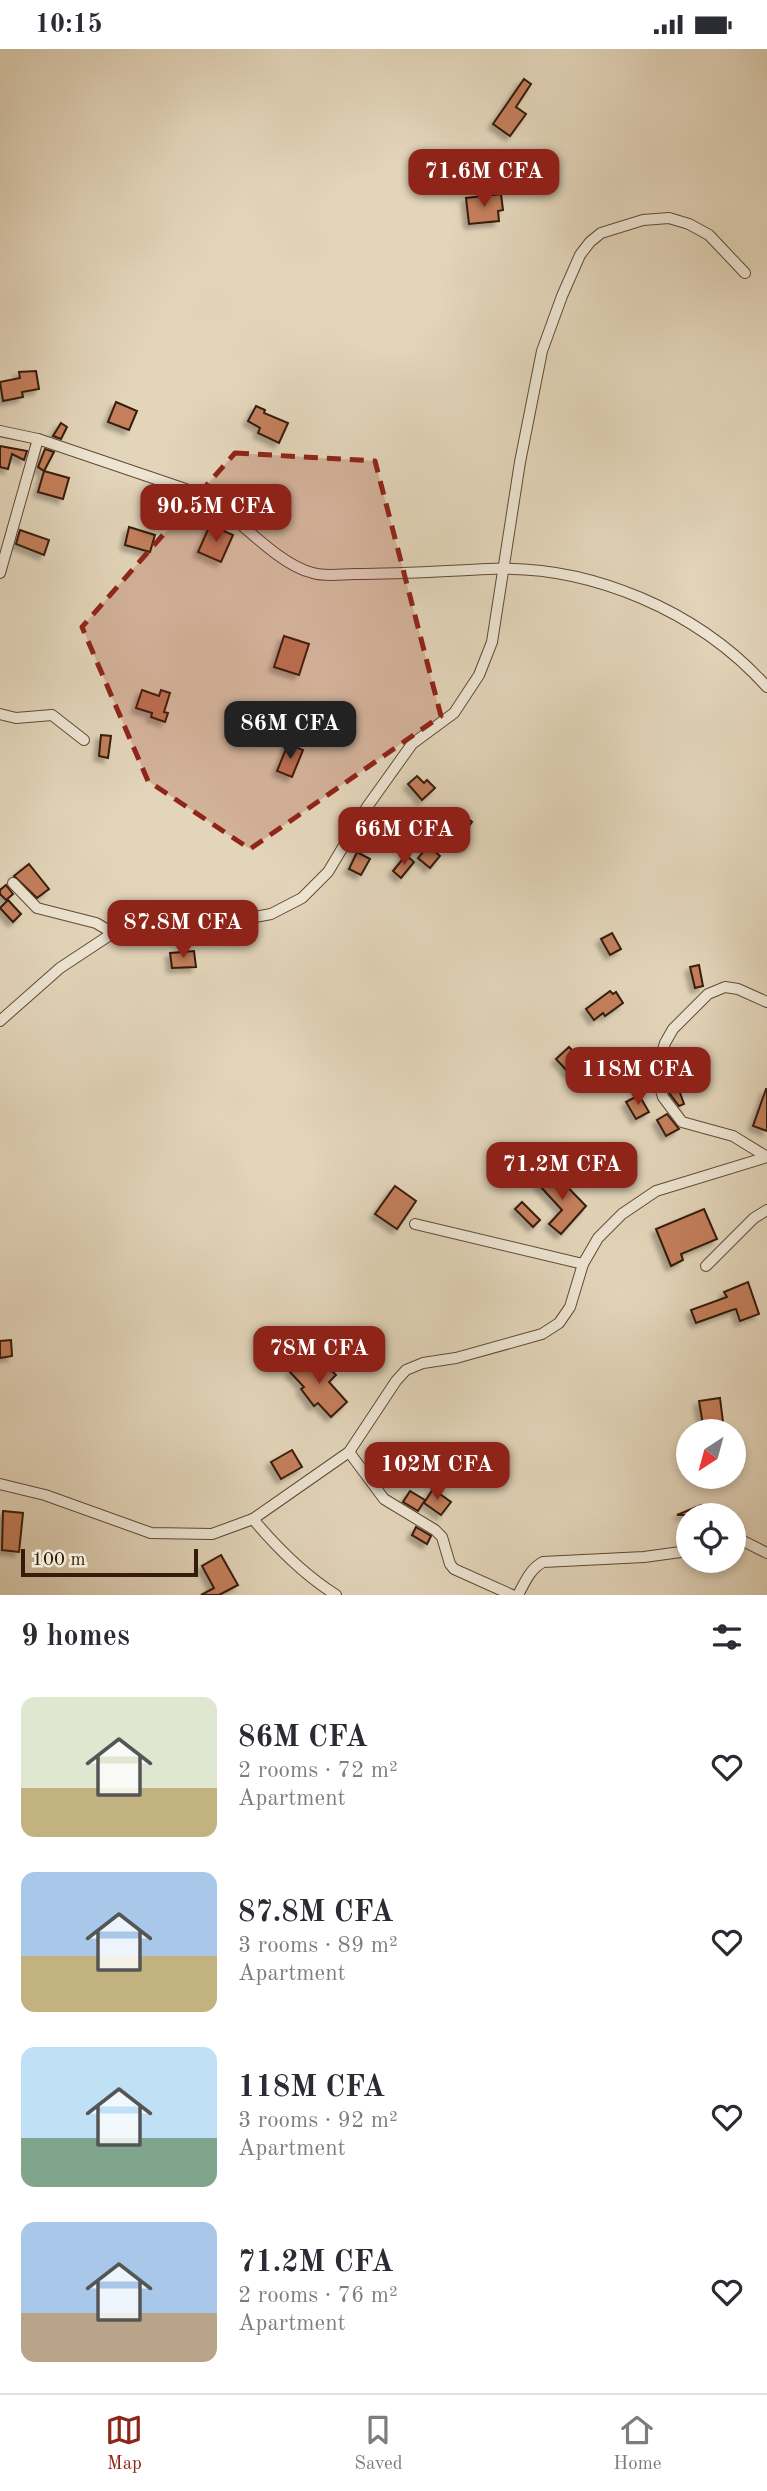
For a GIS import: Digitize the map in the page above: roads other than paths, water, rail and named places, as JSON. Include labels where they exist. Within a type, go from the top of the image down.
[{"type":"street","points":[[0,1021],[60,968],[113,933],[141,926],[227,921],[271,913],[302,898],[328,872],[367,807],[412,744],[454,713],[479,675],[492,642],[541,351],[566,285],[580,255],[590,242],[601,233],[622,226],[643,220],[669,218],[690,224],[709,235],[745,273]]},
{"type":"street","points":[[0,431],[38,439],[206,496],[280,556],[314,574],[411,575],[504,568],[560,572],[665,608],[714,638],[767,687]]},
{"type":"street","points":[[0,573],[38,439]]},
{"type":"street","points":[[0,714],[16,718],[52,715],[84,740]]},
{"type":"street","points":[[13,883],[37,908],[96,923],[113,933]]},
{"type":"street","points":[[767,1002],[738,989],[725,987],[708,994],[673,1029],[665,1043],[660,1087],[668,1106],[682,1122],[733,1136],[767,1157]]},
{"type":"street","points":[[0,1484],[45,1495],[151,1533],[212,1534],[253,1519],[349,1452],[406,1370],[423,1363],[542,1334],[559,1322],[570,1307],[583,1264],[598,1238],[622,1214],[656,1191],[767,1157]]},
{"type":"street","points":[[706,1266],[754,1218],[767,1210]]},
{"type":"street","points":[[415,1224],[583,1264]]},
{"type":"street","points":[[349,1452],[384,1499],[442,1537],[450,1565],[454,1569],[512,1595]]},
{"type":"street","points":[[253,1519],[277,1548],[313,1580],[335,1595]]},
{"type":"street","points":[[746,1542],[767,1553]]},
{"type":"street","points":[[518,1595],[529,1574],[543,1562],[644,1557],[676,1553]]}]
